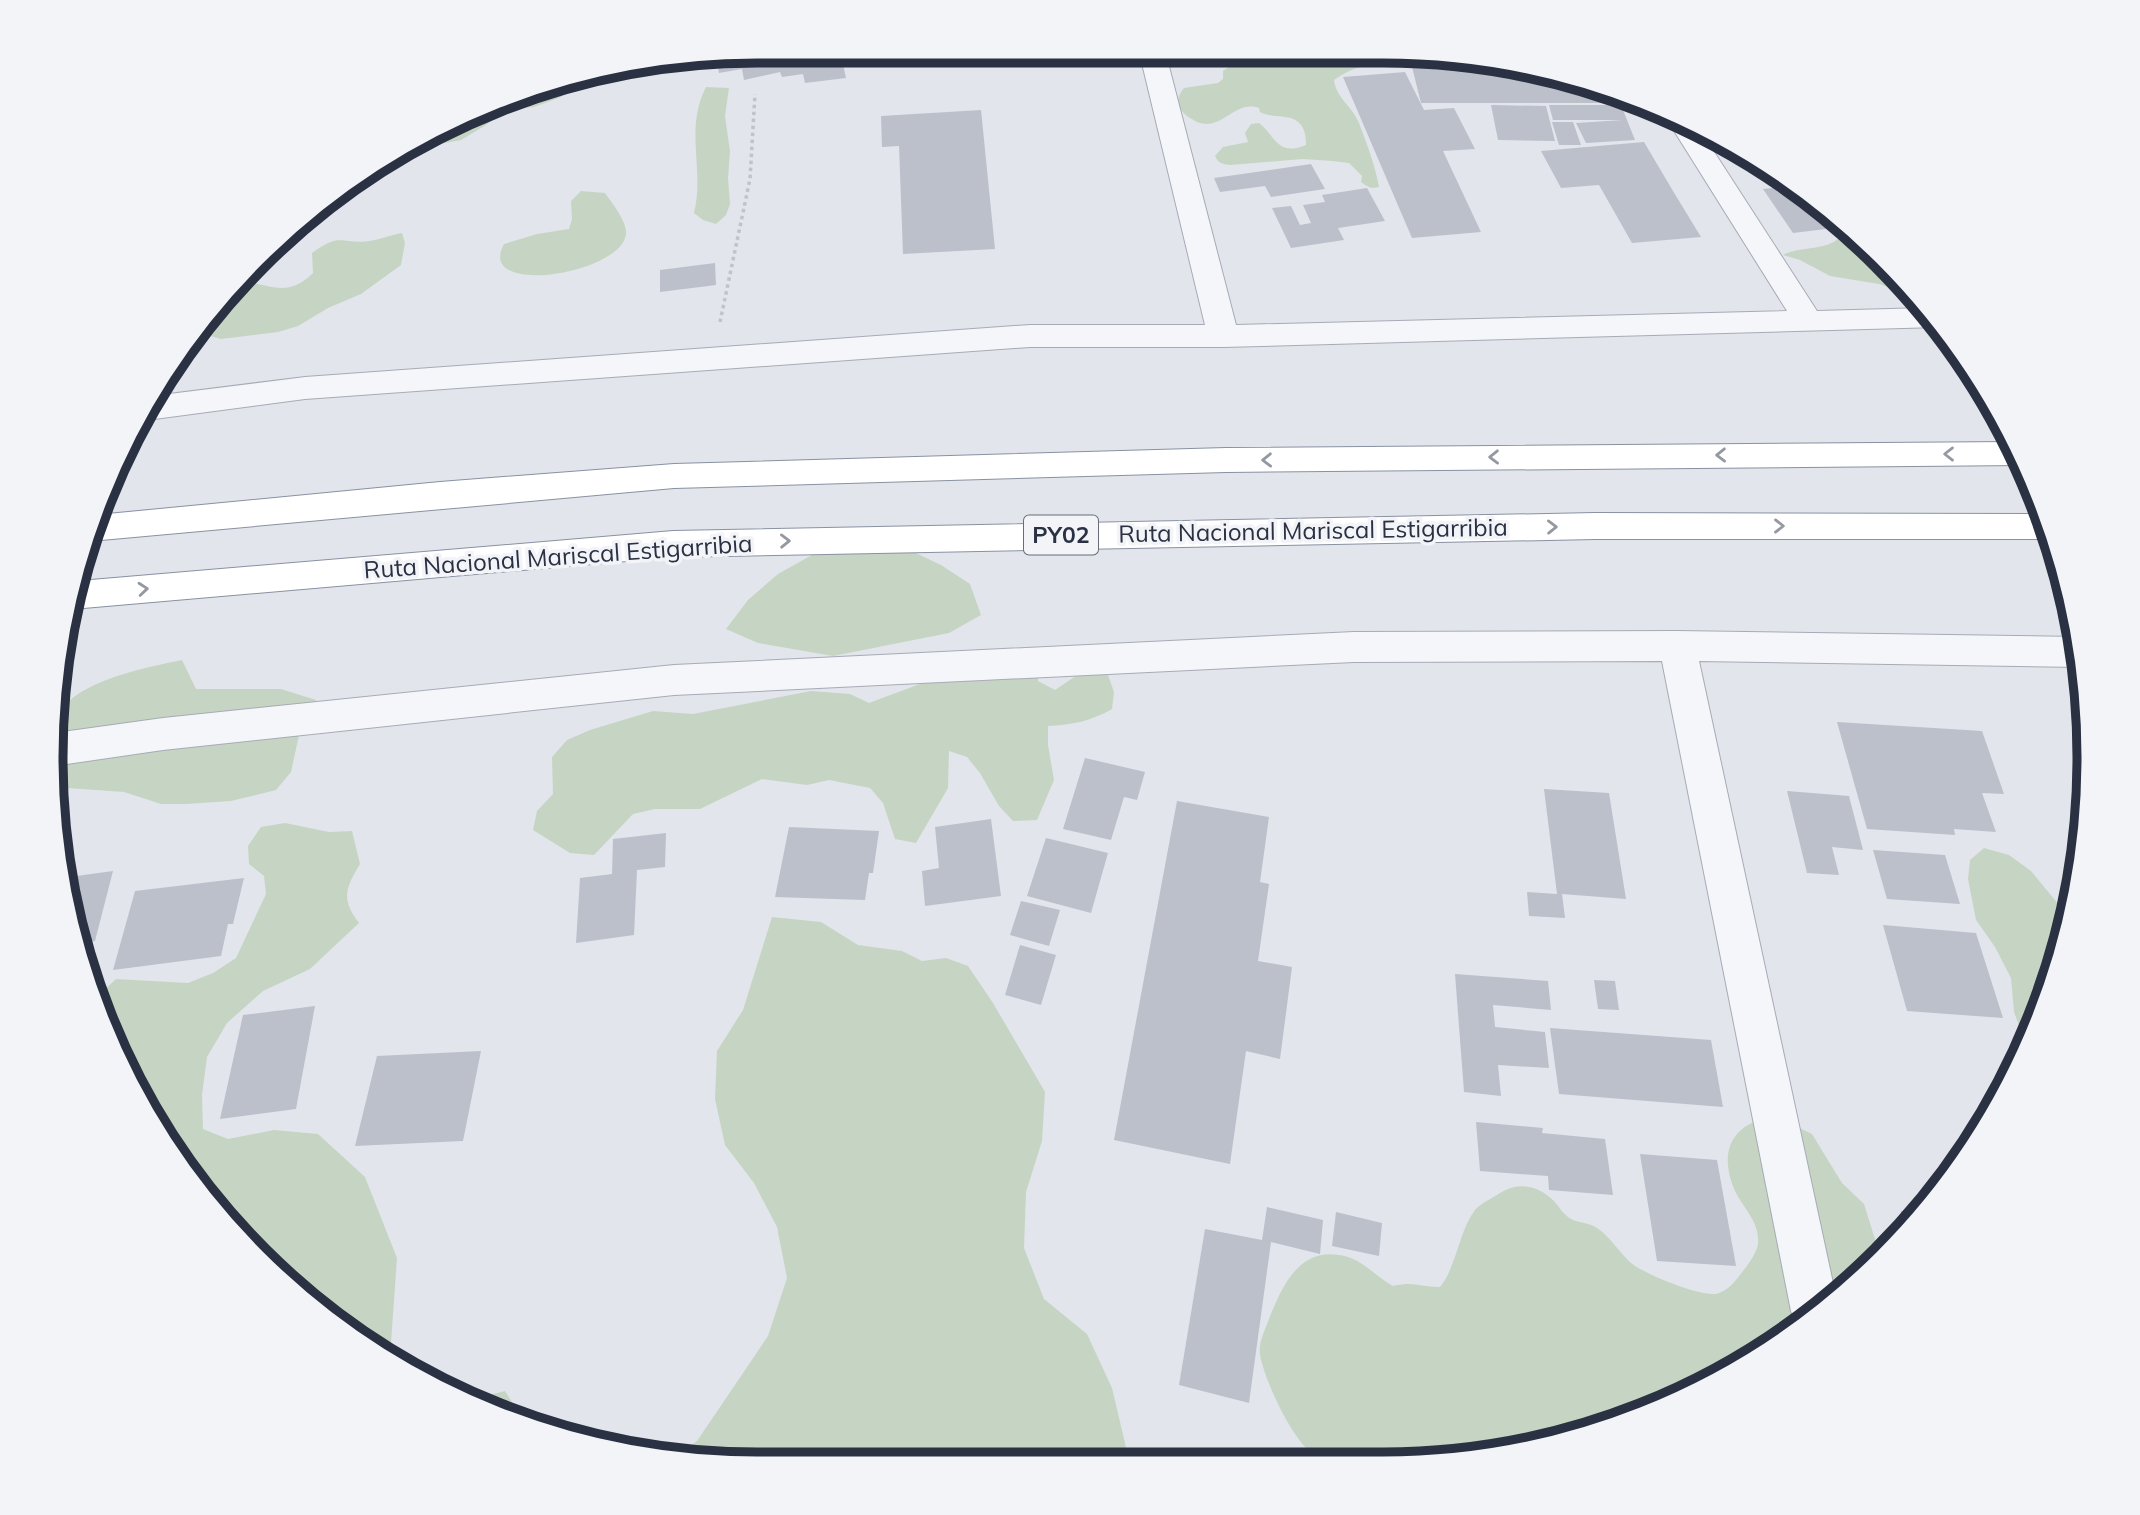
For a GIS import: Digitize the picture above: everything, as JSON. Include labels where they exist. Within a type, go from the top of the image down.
[{"type":"highway","points":[[102,528],[440,495],[674,476],[1226,460],[2007,454]]},
{"type":"highway","name":"Ruta Nacional Mariscal Estigarribia","points":[[83,595],[673,544],[1595,526],[2037,527]]},
{"type":"street","points":[[1155,63],[1223,336]]},
{"type":"street","points":[[1690,135],[1808,320]]},
{"type":"street","points":[[158,406],[356,384],[712,361],[1030,336],[1223,336],[1920,318]]},
{"type":"street","points":[[63,749],[163,734],[674,680],[1354,647],[1677,646],[2069,652]]},
{"type":"street","points":[[1677,646],[1813,1302]]},
{"type":"path","points":[[712,361],[750,178],[755,94]]},
{"type":"green space","points":[[1235,63],[1381,63],[1354,69],[1334,80],[1338,92],[1359,123],[1379,187],[1370,187],[1361,182],[1362,176],[1349,163],[1303,159],[1230,165],[1217,160],[1215,156],[1223,147],[1248,142],[1245,133],[1251,124],[1259,123],[1283,146],[1296,148],[1306,145],[1305,133],[1296,120],[1266,114],[1260,112],[1259,108],[1243,108],[1221,120],[1206,124],[1187,116],[1178,100],[1184,88],[1218,83],[1223,79],[1223,71]]},
{"type":"green space","points":[[706,87],[729,88],[725,116],[730,151],[730,204],[726,215],[716,224],[703,220],[694,213],[697,197],[696,119]]},
{"type":"green space","points":[[568,90],[561,97],[534,107],[512,108]]},
{"type":"green space","points":[[499,113],[486,125],[461,140],[428,146]]},
{"type":"green space","points":[[581,191],[605,193],[611,201],[621,216],[626,231],[620,246],[604,258],[581,268],[555,274],[530,275],[511,271],[501,261],[504,244],[537,234],[569,229],[572,219],[571,201]]},
{"type":"green space","points":[[402,233],[405,243],[401,265],[361,294],[328,308],[298,326],[278,332],[221,339],[207,335],[251,283],[276,288],[294,286],[313,273],[312,253],[322,246],[341,240],[370,241]]},
{"type":"green space","points":[[1840,235],[1895,289],[1830,276],[1800,260],[1783,255],[1837,240]]},
{"type":"green space","points":[[886,539],[941,565],[970,584],[981,615],[949,633],[833,656],[758,643],[726,629],[748,600],[778,574],[812,555],[850,550]]},
{"type":"green space","points":[[182,660],[196,689],[281,689],[316,700],[311,718],[299,735],[291,772],[276,790],[231,801],[161,804],[124,792],[64,788],[65,705],[91,687],[149,667]]},
{"type":"green space","points":[[1039,663],[1038,681],[1055,690],[1092,665],[1108,675],[1114,692],[1112,709],[1097,717],[1048,726],[1054,780],[1037,820],[1013,821],[999,806],[980,773],[967,757],[949,751],[948,788],[916,843],[895,839],[883,803],[870,788],[829,780],[807,785],[762,779],[700,809],[655,809],[633,814],[594,855],[570,853],[533,830],[537,811],[553,794],[552,757],[567,740],[590,730],[653,711],[693,714],[811,691],[850,694],[869,703],[944,675]]},
{"type":"green space","points":[[285,823],[329,832],[352,831],[360,864],[348,887],[347,900],[359,923],[310,969],[263,991],[227,1023],[207,1057],[202,1095],[203,1129],[228,1139],[274,1130],[318,1134],[365,1177],[397,1258],[391,1347],[300,1280],[266,1249],[235,1215],[180,1143],[156,1105],[135,1065],[104,991],[116,979],[188,983],[213,973],[236,958],[266,894],[264,876],[249,864],[248,846],[261,827]]},
{"type":"green space","points":[[1984,848],[2009,855],[2031,871],[2061,907],[2040,981],[2021,1030],[2014,1012],[2011,978],[1995,947],[1976,920],[1968,879],[1970,860]]},
{"type":"green space","points":[[772,917],[821,922],[858,945],[902,951],[922,961],[946,958],[968,966],[1045,1092],[1042,1141],[1026,1192],[1024,1248],[1044,1299],[1087,1334],[1112,1388],[1127,1452],[758,1452],[687,1448],[697,1441],[768,1336],[787,1278],[777,1227],[754,1183],[725,1145],[715,1099],[717,1051],[743,1010]]},
{"type":"green space","points":[[1762,1119],[1787,1122],[1812,1134],[1842,1183],[1864,1204],[1877,1246],[1840,1280],[1768,1335],[1730,1359],[1648,1399],[1606,1415],[1518,1439],[1428,1451],[1311,1452],[1293,1431],[1272,1392],[1260,1350],[1274,1306],[1288,1280],[1306,1261],[1332,1254],[1348,1257],[1360,1262],[1393,1286],[1412,1284],[1440,1287],[1475,1210],[1504,1191],[1526,1186],[1547,1195],[1570,1218],[1597,1228],[1630,1262],[1642,1270],[1702,1293],[1719,1293],[1735,1281],[1750,1262],[1758,1244],[1756,1229],[1735,1191],[1728,1168],[1730,1147],[1734,1138],[1750,1124]]},
{"type":"green space","points":[[505,1391],[516,1408],[492,1399],[485,1396]]},
{"type":"building","points":[[843,63],[846,78],[805,83],[803,74],[782,77],[780,72],[744,80],[742,69],[719,73],[718,64]]},
{"type":"building","points":[[1412,67],[1455,67],[1518,76],[1614,103],[1421,103]]},
{"type":"building","points":[[1405,72],[1424,110],[1454,108],[1475,149],[1443,151],[1481,232],[1412,238],[1343,77]]},
{"type":"building","points":[[1491,105],[1546,106],[1555,141],[1498,140]]},
{"type":"building","points":[[1549,105],[1619,105],[1635,140],[1586,143],[1576,123],[1623,120],[1553,120]]},
{"type":"building","points":[[981,110],[995,249],[903,254],[899,146],[882,147],[881,116]]},
{"type":"building","points":[[1552,122],[1573,122],[1581,145],[1559,145]]},
{"type":"building","points":[[1644,142],[1701,237],[1632,243],[1599,185],[1561,188],[1541,151]]},
{"type":"building","points":[[1311,164],[1325,189],[1271,197],[1265,186],[1220,192],[1214,178]]},
{"type":"building","points":[[1778,187],[1832,228],[1793,233],[1763,189]]},
{"type":"building","points":[[1367,188],[1385,221],[1338,228],[1344,240],[1291,248],[1272,208],[1291,206],[1300,225],[1311,223],[1303,205],[1325,202],[1322,195]]},
{"type":"building","points":[[715,263],[716,285],[660,292],[660,270]]},
{"type":"building","points":[[1837,722],[1982,731],[2004,794],[1982,793],[1996,832],[1954,829],[1955,835],[1867,829]]},
{"type":"building","points":[[1085,758],[1145,772],[1137,800],[1124,797],[1111,840],[1063,829]]},
{"type":"building","points":[[1544,789],[1609,793],[1626,899],[1562,894],[1565,918],[1529,916],[1527,892],[1557,894]]},
{"type":"building","points":[[1787,791],[1849,796],[1863,850],[1832,847],[1839,875],[1807,873]]},
{"type":"building","points":[[1177,801],[1269,817],[1260,882],[1269,884],[1258,961],[1292,967],[1280,1059],[1246,1051],[1230,1164],[1114,1140]]},
{"type":"building","points":[[991,819],[1001,896],[925,906],[922,871],[939,868],[935,827]]},
{"type":"building","points":[[789,827],[879,831],[873,873],[869,873],[865,900],[775,897]]},
{"type":"building","points":[[666,833],[665,867],[637,870],[634,935],[576,943],[580,878],[612,874],[613,839]]},
{"type":"building","points":[[1046,838],[1108,853],[1091,913],[1027,896]]},
{"type":"building","points":[[1873,850],[1945,855],[1960,904],[1887,899]]},
{"type":"building","points":[[113,871],[95,941],[88,942],[73,876]]},
{"type":"building","points":[[244,878],[233,924],[228,924],[221,956],[113,970],[135,891]]},
{"type":"building","points":[[1021,901],[1060,910],[1049,946],[1010,935]]},
{"type":"building","points":[[1883,925],[1976,933],[2003,1018],[1907,1011]]},
{"type":"building","points":[[1020,945],[1056,955],[1041,1005],[1005,995]]},
{"type":"building","points":[[1455,974],[1548,981],[1551,1010],[1493,1005],[1495,1027],[1545,1032],[1549,1068],[1498,1065],[1501,1096],[1464,1092]]},
{"type":"building","points":[[1594,980],[1615,981],[1619,1010],[1598,1009]]},
{"type":"building","points":[[315,1006],[296,1109],[220,1119],[243,1015]]},
{"type":"building","points":[[1550,1028],[1711,1040],[1723,1107],[1559,1094]]},
{"type":"building","points":[[481,1051],[463,1141],[355,1146],[377,1056]]},
{"type":"building","points":[[1476,1122],[1543,1128],[1542,1133],[1605,1139],[1613,1195],[1549,1190],[1548,1176],[1480,1171]]},
{"type":"building","points":[[1640,1154],[1717,1160],[1736,1266],[1657,1261]]},
{"type":"building","points":[[1267,1207],[1323,1220],[1320,1254],[1271,1242],[1249,1403],[1179,1385],[1205,1229],[1262,1240]]},
{"type":"building","points":[[1336,1212],[1382,1223],[1379,1256],[1332,1246]]}]
